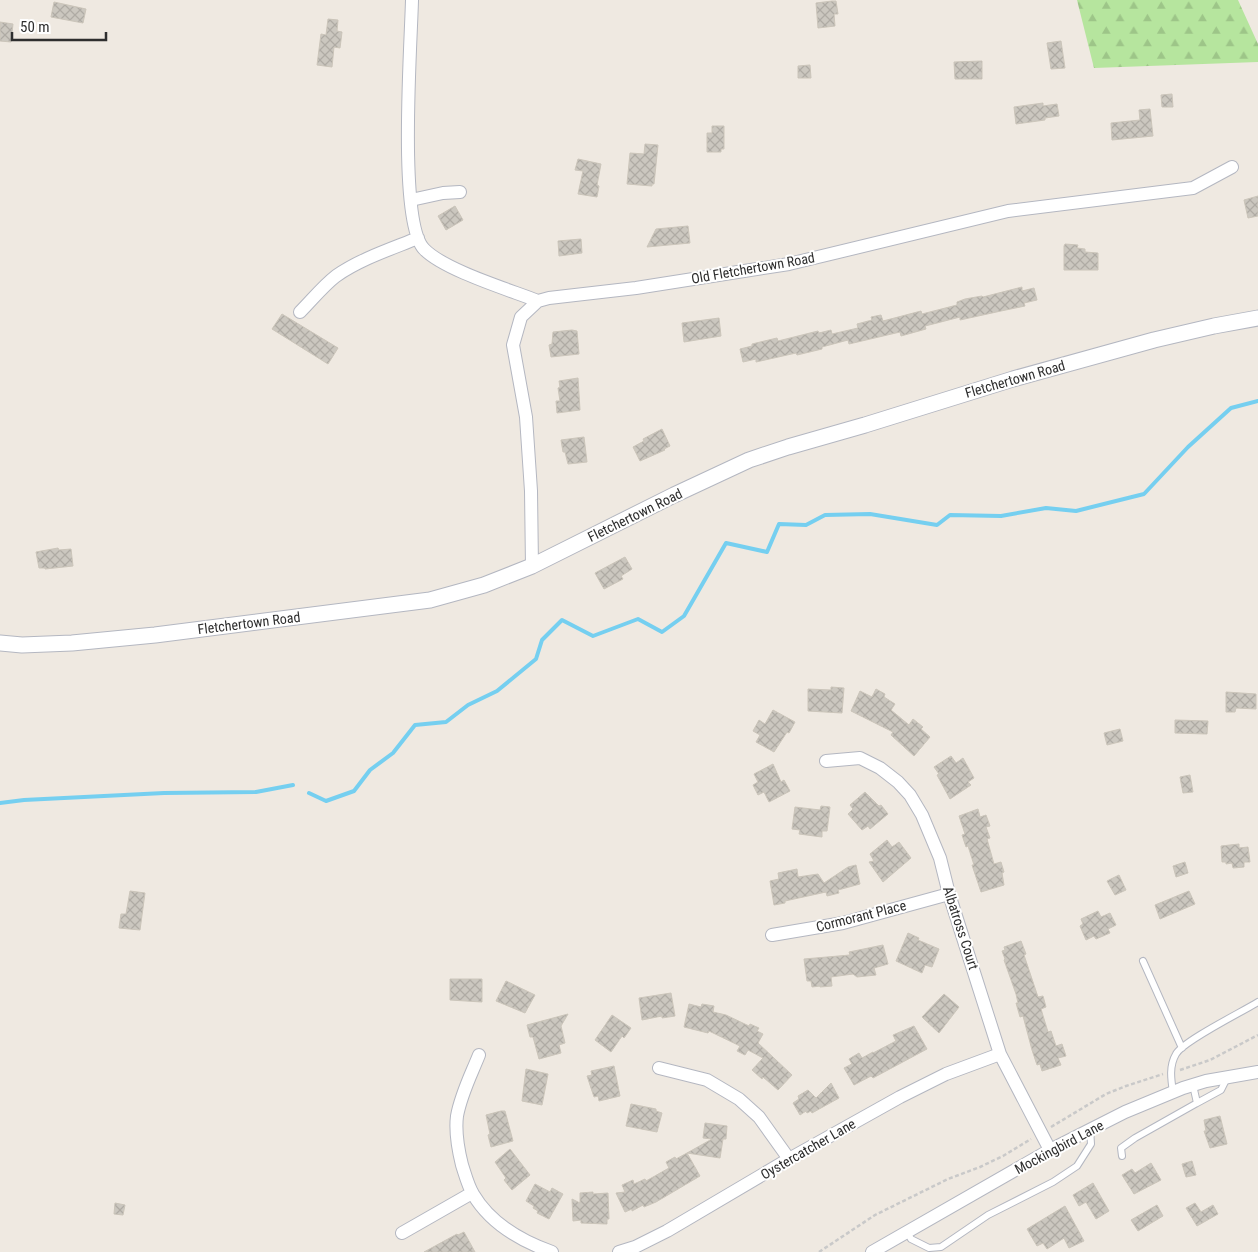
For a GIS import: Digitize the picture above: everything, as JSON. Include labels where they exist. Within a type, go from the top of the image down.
[{"type":"street","points":[[412,0],[408,119],[411,200],[414,225],[418,238],[423,248],[434,258],[538,301],[521,317],[513,345],[526,417],[531,491],[532,566]]},
{"type":"street","name":"Old Fletchertown Road","points":[[538,301],[788,264],[1008,211],[1193,188],[1232,167]]},
{"type":"street","points":[[411,200],[443,193],[460,192]]},
{"type":"street","points":[[300,312],[326,285],[352,266],[418,238]]},
{"type":"street","name":"Fletchertown Road","points":[[0,643],[22,645],[126,638],[430,600],[484,585],[532,566],[749,460],[1013,379],[1180,334],[1258,318]]},
{"type":"street","name":"Albatross Court","points":[[826,761],[860,758],[880,768],[898,782],[910,795],[922,815],[940,858],[949,894],[1000,1054],[1050,1150]]},
{"type":"street","name":"Cormorant Place","points":[[772,935],[843,923],[949,894]]},
{"type":"street","name":"Oystercatcher Lane","points":[[619,1252],[635,1247],[667,1232],[788,1159],[946,1074],[1000,1054]]},
{"type":"street","points":[[479,1055],[462,1094],[456,1133],[459,1153],[472,1194],[488,1214],[509,1231],[530,1244],[552,1252]]},
{"type":"street","points":[[659,1068],[707,1080],[739,1099],[759,1117],[788,1159]]},
{"type":"street","name":"Mockingbird Lane","points":[[872,1252],[1050,1150],[1125,1112],[1193,1085],[1258,1072]]},
{"type":"street","points":[[402,1233],[472,1194]]},
{"type":"lane","points":[[1143,961],[1182,1048]]},
{"type":"lane","points":[[1173,1092],[1170,1072],[1176,1054],[1196,1038],[1258,1002]]},
{"type":"lane","points":[[1122,1156],[1121,1148],[1136,1138],[1222,1090],[1226,1083],[1226,1078]]},
{"type":"lane","points":[[1193,1085],[1197,1103]]},
{"type":"lane","points":[[907,1232],[911,1238],[929,1248],[941,1247],[988,1215],[1053,1182],[1077,1166],[1091,1144],[1090,1129]]},
{"type":"path","points":[[819,1252],[875,1215],[948,1179],[1003,1156],[1106,1094],[1210,1060],[1258,1035]]},
{"type":"green space","points":[[1077,0],[1238,0],[1258,44],[1258,62],[1094,68]]},
{"type":"building","points":[[836,1],[838,14],[834,14],[835,26],[818,28],[816,3]]},
{"type":"building","points":[[54,2],[86,9],[83,23],[51,17]]},
{"type":"building","points":[[328,19],[338,20],[337,31],[342,32],[340,48],[334,47],[332,67],[317,65],[321,34],[326,35]]},
{"type":"building","points":[[0,22],[13,24],[11,42],[0,41]]},
{"type":"building","points":[[1061,41],[1065,68],[1051,69],[1047,43]]},
{"type":"building","points":[[982,61],[982,79],[955,79],[954,62]]},
{"type":"building","points":[[810,65],[811,78],[798,78],[798,66]]},
{"type":"building","points":[[1172,94],[1173,107],[1162,107],[1161,95]]},
{"type":"building","points":[[1043,103],[1043,106],[1057,104],[1059,116],[1016,124],[1014,107]]},
{"type":"building","points":[[1150,109],[1153,136],[1112,140],[1111,123],[1140,120],[1139,110]]},
{"type":"building","points":[[712,126],[724,126],[724,149],[721,149],[721,152],[707,152],[707,133],[712,133]]},
{"type":"building","points":[[645,144],[658,145],[654,184],[652,186],[627,184],[630,153],[644,154]]},
{"type":"building","points":[[578,159],[601,164],[597,197],[578,194],[583,171],[575,170]]},
{"type":"building","points":[[1258,196],[1258,216],[1248,218],[1244,200]]},
{"type":"building","points":[[455,206],[463,220],[446,230],[438,216]]},
{"type":"building","points":[[688,226],[690,243],[647,247],[656,229]]},
{"type":"building","points":[[581,239],[582,253],[559,256],[558,241]]},
{"type":"building","points":[[1065,244],[1078,245],[1077,248],[1085,249],[1085,252],[1098,253],[1098,270],[1064,270]]},
{"type":"building","points":[[1022,287],[1022,291],[1034,288],[1037,300],[1024,303],[1025,306],[960,320],[960,317],[925,326],[926,329],[901,336],[900,332],[849,344],[848,340],[797,355],[796,353],[756,362],[756,359],[743,362],[740,349],[752,346],[752,344],[777,338],[778,341],[818,331],[819,333],[831,330],[832,334],[858,328],[857,324],[872,320],[871,317],[881,315],[883,321],[921,311],[922,314],[957,305],[957,302],[965,299],[983,297]]},
{"type":"building","points":[[282,314],[338,348],[328,364],[272,329]]},
{"type":"building","points":[[719,318],[721,336],[684,342],[682,323]]},
{"type":"building","points":[[577,331],[579,354],[551,357],[549,345],[552,344],[553,332]]},
{"type":"building","points":[[578,378],[580,410],[557,413],[556,401],[560,401],[559,381]]},
{"type":"building","points":[[662,429],[670,446],[640,461],[633,447],[644,441],[643,439]]},
{"type":"building","points":[[584,437],[587,462],[568,464],[561,440]]},
{"type":"building","points":[[58,548],[59,550],[71,549],[73,566],[39,568],[36,552]]},
{"type":"building","points":[[625,557],[632,569],[621,576],[623,579],[604,589],[595,573]]},
{"type":"building","points":[[831,687],[844,688],[842,713],[808,711],[808,689],[831,690]]},
{"type":"building","points":[[876,689],[885,694],[884,697],[895,704],[891,710],[909,725],[913,719],[923,727],[921,729],[930,737],[914,756],[891,735],[893,732],[851,711],[860,691],[872,697]]},
{"type":"building","points":[[1226,692],[1256,694],[1256,709],[1236,708],[1235,712],[1226,712]]},
{"type":"building","points":[[773,710],[795,722],[774,752],[756,742],[760,735],[753,731],[759,720],[765,724]]},
{"type":"building","points":[[1175,720],[1208,721],[1207,734],[1175,733]]},
{"type":"building","points":[[1120,729],[1123,741],[1107,745],[1104,733]]},
{"type":"building","points":[[951,756],[956,763],[963,758],[974,778],[968,782],[971,785],[950,799],[934,767]]},
{"type":"building","points":[[773,764],[781,782],[784,780],[790,791],[769,802],[764,792],[758,795],[753,785],[758,782],[754,774]]},
{"type":"building","points":[[1190,775],[1193,792],[1183,793],[1180,777]]},
{"type":"building","points":[[865,792],[879,806],[881,805],[888,814],[870,829],[868,826],[862,830],[848,814],[853,809],[850,805]]},
{"type":"building","points":[[821,806],[830,807],[827,831],[822,831],[822,837],[799,834],[800,830],[792,829],[795,807],[820,810]]},
{"type":"building","points":[[978,809],[980,817],[986,815],[990,826],[986,827],[990,838],[987,839],[994,864],[1001,862],[1004,872],[1002,873],[1004,885],[981,892],[968,846],[966,847],[962,835],[965,834],[959,816]]},
{"type":"building","points":[[887,840],[892,847],[899,842],[911,858],[883,882],[869,862],[874,861],[870,854]]},
{"type":"building","points":[[1239,844],[1239,848],[1248,847],[1250,862],[1244,862],[1244,867],[1233,868],[1232,863],[1226,864],[1226,862],[1222,862],[1221,846]]},
{"type":"building","points":[[1185,862],[1188,873],[1176,877],[1173,866]]},
{"type":"building","points":[[856,865],[860,884],[838,890],[839,893],[827,896],[826,892],[774,905],[770,881],[779,879],[778,873],[797,869],[798,877],[818,874],[824,883],[848,867]]},
{"type":"building","points":[[1119,875],[1126,890],[1115,895],[1107,881]]},
{"type":"building","points":[[130,891],[145,893],[140,930],[119,928],[121,914],[126,914]]},
{"type":"building","points":[[1189,891],[1195,904],[1160,919],[1155,905]]},
{"type":"building","points":[[1098,911],[1101,917],[1110,913],[1116,925],[1108,929],[1110,933],[1096,939],[1094,936],[1086,940],[1080,926],[1083,924],[1081,919]]},
{"type":"building","points":[[908,933],[919,938],[918,940],[939,949],[932,967],[925,965],[922,973],[896,961]]},
{"type":"building","points":[[1021,941],[1038,997],[1043,996],[1046,1007],[1041,1009],[1048,1032],[1051,1031],[1056,1046],[1062,1044],[1066,1056],[1058,1058],[1061,1065],[1042,1071],[1040,1064],[1037,1065],[1023,1016],[1020,1017],[1016,1003],[1018,1003],[1016,994],[1002,951],[1005,950],[1004,947]]},
{"type":"building","points":[[883,945],[888,964],[874,968],[876,975],[857,977],[853,974],[831,977],[832,986],[812,987],[811,981],[807,981],[804,959],[850,955],[849,952]]},
{"type":"building","points":[[450,979],[482,979],[482,1002],[450,1000]]},
{"type":"building","points":[[506,981],[535,995],[525,1013],[496,1001]]},
{"type":"building","points":[[671,993],[675,1016],[662,1018],[662,1016],[642,1020],[639,998]]},
{"type":"building","points":[[944,994],[959,1007],[939,1033],[922,1017]]},
{"type":"building","points":[[689,1004],[701,1007],[702,1004],[714,1006],[713,1012],[759,1028],[757,1031],[763,1034],[758,1043],[792,1075],[778,1090],[752,1070],[763,1058],[748,1050],[745,1055],[737,1051],[740,1046],[709,1031],[708,1033],[684,1027]]},
{"type":"building","points":[[568,1014],[561,1026],[565,1043],[559,1045],[561,1053],[539,1059],[533,1037],[530,1037],[527,1025]]},
{"type":"building","points":[[612,1015],[631,1028],[624,1038],[622,1036],[611,1052],[595,1040]]},
{"type":"building","points":[[914,1026],[927,1049],[873,1078],[871,1076],[854,1085],[844,1068],[852,1064],[849,1059],[859,1053],[862,1058],[873,1053],[896,1041],[893,1035]]},
{"type":"building","points":[[614,1066],[620,1096],[599,1101],[598,1096],[594,1097],[587,1076],[592,1075],[591,1071]]},
{"type":"building","points":[[526,1069],[548,1074],[542,1105],[522,1101]]},
{"type":"building","points":[[831,1083],[839,1098],[812,1113],[811,1111],[807,1113],[806,1111],[800,1115],[793,1103],[799,1099],[798,1096],[808,1090],[816,1098]]},
{"type":"building","points":[[631,1104],[656,1109],[656,1111],[662,1113],[657,1132],[626,1126]]},
{"type":"building","points":[[505,1111],[513,1141],[491,1147],[486,1115]]},
{"type":"building","points":[[1220,1116],[1227,1144],[1210,1148],[1204,1131],[1206,1131],[1204,1120]]},
{"type":"building","points":[[705,1123],[727,1126],[726,1139],[723,1139],[720,1158],[687,1153],[712,1139],[703,1138]]},
{"type":"building","points":[[510,1149],[530,1175],[512,1190],[504,1180],[506,1178],[495,1162]]},
{"type":"building","points":[[687,1153],[700,1176],[656,1202],[625,1212],[616,1193],[625,1192],[622,1185],[633,1180],[634,1184],[645,1179],[646,1181],[669,1168],[666,1162]]},
{"type":"building","points":[[1192,1161],[1196,1175],[1186,1177],[1182,1164]]},
{"type":"building","points":[[1151,1163],[1161,1180],[1134,1194],[1122,1175],[1132,1169],[1135,1173]]},
{"type":"building","points":[[1093,1183],[1109,1211],[1096,1219],[1086,1202],[1079,1206],[1073,1195]]},
{"type":"building","points":[[535,1184],[550,1192],[552,1188],[563,1194],[549,1219],[537,1213],[538,1211],[533,1208],[534,1206],[526,1201]]},
{"type":"building","points":[[593,1192],[593,1194],[608,1193],[609,1219],[607,1219],[607,1224],[581,1223],[581,1220],[573,1221],[572,1199],[580,1203],[580,1193]]},
{"type":"building","points":[[115,1203],[125,1205],[123,1215],[114,1214]]},
{"type":"building","points":[[1195,1203],[1201,1212],[1213,1205],[1218,1214],[1197,1226],[1186,1208]]},
{"type":"building","points":[[1157,1205],[1163,1216],[1138,1231],[1131,1220]]},
{"type":"building","points":[[1065,1206],[1084,1241],[1069,1248],[1064,1238],[1047,1249],[1043,1243],[1037,1246],[1027,1229]]},
{"type":"building","points":[[464,1232],[475,1252],[424,1252],[457,1234]]},
{"type":"waterway","points":[[309,793],[326,801],[354,791],[370,770],[393,753],[415,725],[446,722],[468,705],[497,691],[536,659],[542,640],[562,620],[593,636],[638,619],[662,632],[684,616],[726,543],[767,552],[779,524],[806,525],[825,515],[870,514],[937,525],[950,515],[1001,516],[1046,508],[1076,511],[1144,494],[1188,447],[1231,408],[1258,401]]},
{"type":"waterway","points":[[0,803],[24,800],[164,793],[256,792],[293,785]]}]
